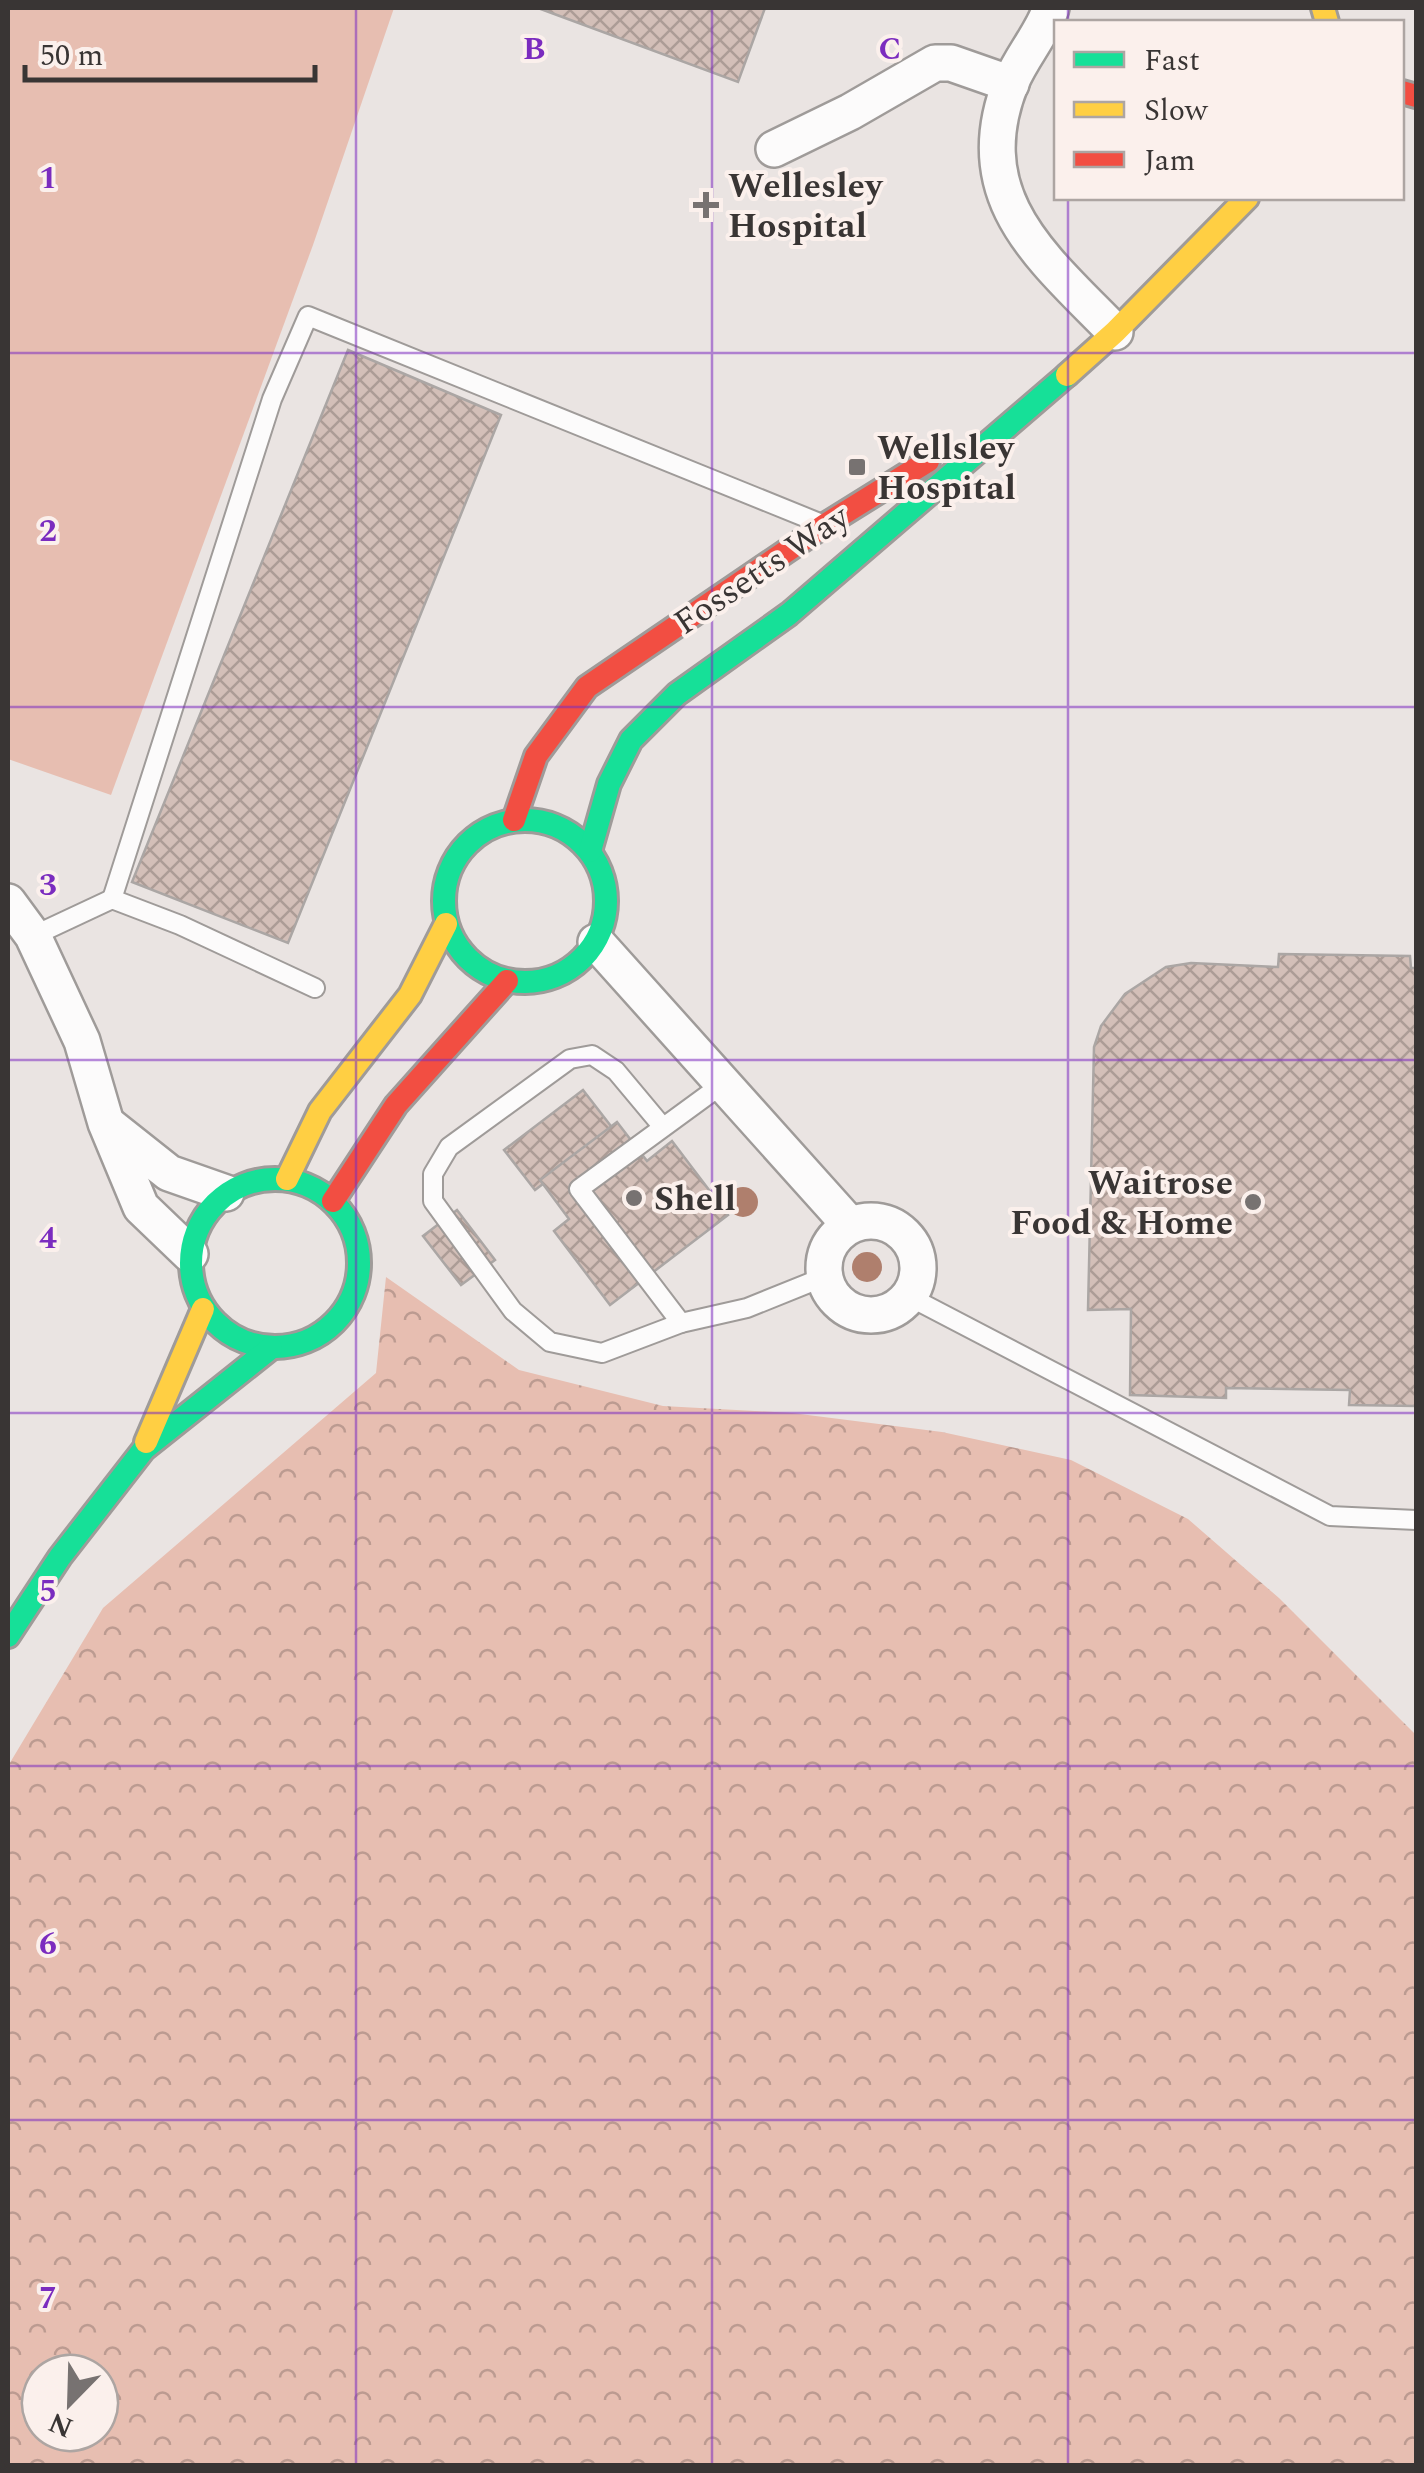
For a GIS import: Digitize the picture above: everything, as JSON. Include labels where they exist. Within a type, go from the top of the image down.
[{"type":"street","points":[[1051,8],[1011,84],[996,129],[997,166],[1015,220],[1036,252],[1114,332]]},
{"type":"street","points":[[774,149],[850,112],[935,63],[951,62],[1011,84]]},
{"type":"street","name":"Fossetts Way","points":[[590,851],[609,784],[631,740],[677,694],[788,614],[1068,374],[1246,202]]},
{"type":"street","name":"Fossetts Way","points":[[514,820],[536,756],[587,687],[825,526],[1068,374]]},
{"type":"street","points":[[514,820],[543,821],[569,832],[590,851],[604,880],[606,896],[606,912],[596,942],[580,962],[558,976],[533,982],[508,981],[480,970],[460,950],[446,924],[443,896],[450,869],[465,845],[488,828],[514,820]]},
{"type":"street","points":[[8,902],[33,936],[82,1041],[106,1123],[141,1207],[190,1254]]},
{"type":"street","points":[[286,1179],[320,1111],[410,996],[446,924]]},
{"type":"street","points":[[596,942],[850,1225]]},
{"type":"street","points":[[333,1202],[396,1105],[508,981]]},
{"type":"street","points":[[106,1123],[169,1172],[226,1194]]},
{"type":"street","points":[[286,1179],[308,1185],[333,1202],[351,1225],[359,1249],[359,1279],[339,1320],[326,1331],[300,1344],[271,1348],[250,1344],[224,1331],[203,1309],[192,1284],[190,1254],[205,1215],[226,1194],[257,1180],[286,1179]]},
{"type":"street","points":[[877,1220],[902,1232],[911,1243],[918,1268],[916,1283],[897,1307],[868,1314],[840,1303],[824,1277],[828,1247],[837,1234],[850,1225],[877,1220]]},
{"type":"street","points":[[144,1448],[203,1309]]},
{"type":"street","points":[[8,1636],[60,1557],[144,1448],[271,1348]]},
{"type":"lane","points":[[112,899],[272,398],[308,316],[825,526]]},
{"type":"lane","points":[[33,936],[112,899],[180,925],[315,988]]},
{"type":"lane","points":[[662,1126],[616,1071],[592,1055],[570,1059],[449,1148],[433,1174],[433,1201],[513,1311],[550,1342],[602,1353],[681,1323],[748,1308],[824,1277]]},
{"type":"lane","points":[[681,1323],[578,1189],[724,1083]]},
{"type":"lane","points":[[908,1296],[1330,1516],[1416,1520]]},
{"type":"green space","points":[[8,8],[394,8],[313,245],[111,795],[8,759]]},
{"type":"green space","points":[[386,1277],[519,1370],[663,1406],[792,1413],[942,1432],[1071,1460],[1188,1519],[1279,1598],[1416,1735],[1416,2465],[8,2465],[8,1766],[103,1608],[376,1373]]},
{"type":"building","points":[[538,8],[765,8],[738,82]]},
{"type":"building","points":[[348,350],[501,415],[288,943],[132,882]]},
{"type":"building","name":"Waitrose Food & Home","points":[[1279,954],[1410,956],[1411,968],[1416,968],[1416,1406],[1349,1405],[1350,1390],[1226,1388],[1226,1398],[1130,1395],[1131,1309],[1088,1310],[1094,1047],[1101,1026],[1125,994],[1166,967],[1191,963],[1278,967]]},
{"type":"building","points":[[583,1090],[614,1130],[535,1190],[504,1150]]},
{"type":"building","name":"Shell","points":[[617,1122],[647,1161],[672,1141],[728,1215],[610,1305],[554,1231],[569,1219],[540,1180]]},
{"type":"building","points":[[457,1210],[495,1260],[461,1285],[423,1236]]},
{"type":"traffic: fast","points":[[590,851],[609,784],[631,740],[677,694],[789,614],[1067,375]]},
{"type":"traffic: fast","points":[[525,820],[556,826],[582,844],[600,870],[606,901],[600,932],[582,958],[556,976],[525,982],[494,976],[468,958],[450,932],[444,901],[450,870],[468,844],[494,826],[525,820]]},
{"type":"traffic: fast","points":[[275,1179],[307,1185],[335,1203],[353,1231],[359,1263],[353,1295],[335,1323],[307,1341],[275,1347],[243,1341],[215,1323],[197,1295],[191,1263],[197,1231],[215,1203],[243,1185],[275,1179]]},
{"type":"traffic: fast","points":[[8,1636],[60,1557],[144,1449],[271,1348]]},
{"type":"traffic: slow","points":[[1323,8],[1326,20]]},
{"type":"traffic: slow","points":[[1067,375],[1245,200]]},
{"type":"traffic: slow","points":[[287,1179],[320,1111],[410,995],[446,924]]},
{"type":"traffic: slow","points":[[146,1442],[203,1309]]},
{"type":"traffic: jam","points":[[1404,93],[1416,96]]},
{"type":"traffic: jam","points":[[514,820],[536,756],[587,687],[825,525],[928,461]]},
{"type":"traffic: jam","points":[[333,1201],[396,1105],[507,981]]},
{"type":"place","name":"Wellesley Hospital","points":[[706,205]]},
{"type":"place","name":"Wellsley Hospital","points":[[857,467]]},
{"type":"place","name":"Shell","points":[[634,1198]]},
{"type":"place","name":"Waitrose Food & Home","points":[[1253,1202]]}]
